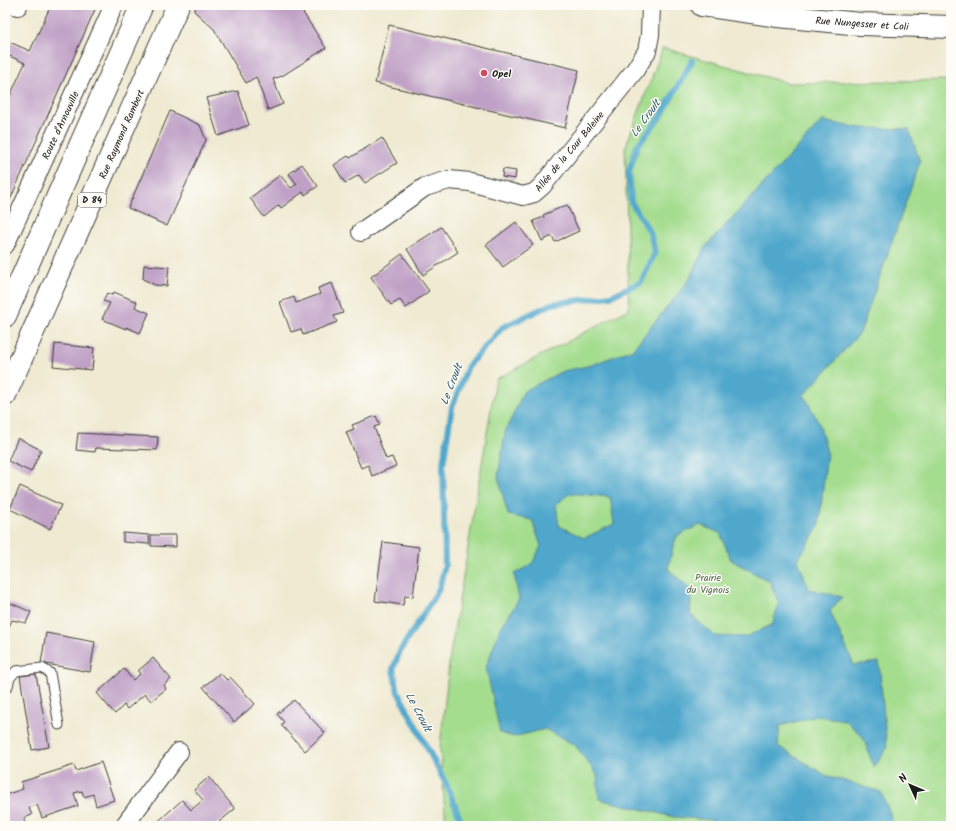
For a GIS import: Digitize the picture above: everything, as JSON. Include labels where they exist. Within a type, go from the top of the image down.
[{"type":"main road","points":[[5,316],[142,5]]},
{"type":"main road","name":"Rue Raymond Rambert","points":[[5,396],[178,5]]},
{"type":"main road","name":"Rue Nungesser et Coli","points":[[702,5],[778,16],[861,24],[951,27]]},
{"type":"street","name":"Route d'Arnouville","points":[[5,245],[114,5]]},
{"type":"street","name":"Allée de la Cour Baleine","points":[[361,232],[425,187],[450,180],[470,182],[523,196],[534,194],[635,70],[647,51],[650,35],[651,5]]},
{"type":"street","points":[[124,826],[179,752]]},
{"type":"lane","points":[[5,689],[8,686],[10,678],[16,671],[42,668],[46,670],[50,673],[59,725]]},
{"type":"green space","name":"Prairie du Vignois","points":[[663,48],[788,83],[951,80],[951,826],[446,826],[440,747],[450,655],[496,379],[629,309],[625,148]]},
{"type":"water","points":[[822,121],[860,128],[909,129],[920,162],[860,333],[804,395],[819,423],[827,452],[819,526],[798,560],[809,589],[842,597],[830,611],[854,665],[879,662],[887,748],[874,768],[863,737],[845,720],[816,716],[780,726],[778,746],[825,775],[881,792],[892,818],[891,826],[720,826],[711,820],[674,817],[599,799],[597,775],[575,745],[545,729],[514,737],[500,733],[486,667],[500,629],[519,599],[514,574],[532,564],[541,546],[532,520],[508,515],[498,477],[505,432],[524,391],[563,371],[592,365],[633,349],[688,281],[705,247]],"holes":[[[570,493],[610,497],[614,524],[584,538],[559,526],[556,505]],[[700,525],[720,533],[731,560],[770,582],[779,604],[772,625],[745,637],[715,636],[690,614],[692,590],[668,569],[677,536]]]},
{"type":"building","points":[[51,5],[97,5],[5,211],[5,107],[25,63],[5,54],[5,40],[30,51]]},
{"type":"building","points":[[197,5],[226,5],[230,7],[232,5],[298,5],[326,48],[282,76],[273,79],[283,104],[268,110],[256,77],[246,83],[214,29],[194,11]]},
{"type":"building","points":[[389,25],[579,70],[565,128],[375,83]]},
{"type":"building","points":[[238,91],[249,125],[218,136],[206,98]]},
{"type":"building","points":[[170,111],[200,125],[206,140],[167,226],[128,208]]},
{"type":"building","points":[[382,138],[397,163],[365,183],[359,175],[345,183],[334,165],[348,156],[350,158]]},
{"type":"building","points":[[302,164],[318,186],[305,195],[303,192],[281,208],[279,205],[264,217],[250,198],[280,175],[291,188],[297,184],[289,174]]},
{"type":"building","points":[[503,169],[516,171],[515,179],[502,177]]},
{"type":"building","points":[[567,205],[579,231],[555,242],[552,236],[542,241],[533,221]]},
{"type":"building","points":[[516,222],[533,245],[503,267],[486,245]]},
{"type":"building","points":[[441,227],[458,252],[423,275],[407,249]]},
{"type":"building","points":[[402,254],[429,291],[406,308],[400,300],[391,305],[371,277]]},
{"type":"building","points":[[144,265],[169,267],[167,286],[155,285],[143,279]]},
{"type":"building","points":[[332,283],[343,313],[334,316],[337,322],[303,335],[301,329],[291,332],[280,302],[294,297],[296,303],[320,294],[318,288]]},
{"type":"building","points":[[114,292],[137,302],[135,307],[149,313],[140,333],[102,319],[110,303],[103,301],[107,293],[113,295]]},
{"type":"building","points":[[55,344],[94,348],[92,370],[53,366]]},
{"type":"building","points":[[376,416],[380,425],[374,427],[386,459],[392,457],[396,466],[372,476],[368,465],[361,468],[346,432],[354,429],[352,425]]},
{"type":"building","points":[[78,433],[158,437],[157,450],[96,448],[95,452],[76,450]]},
{"type":"building","points":[[18,438],[41,450],[31,472],[8,461]]},
{"type":"building","points":[[20,486],[61,505],[50,529],[10,509]]},
{"type":"building","points":[[123,533],[149,535],[149,544],[123,542]]},
{"type":"building","points":[[151,535],[176,535],[176,547],[151,546]]},
{"type":"building","points":[[383,542],[419,547],[413,597],[405,596],[403,605],[375,601]]},
{"type":"building","points":[[6,601],[31,612],[26,623],[12,620],[5,635],[5,603]]},
{"type":"building","points":[[46,633],[95,642],[90,672],[41,663]]},
{"type":"building","points":[[153,658],[171,679],[164,685],[166,689],[151,701],[145,694],[127,709],[124,705],[115,714],[97,693],[124,669],[133,680],[140,674],[138,671]]},
{"type":"building","points":[[220,673],[227,680],[230,677],[255,704],[234,722],[203,687]]},
{"type":"building","points":[[36,674],[49,747],[32,750],[20,676]]},
{"type":"building","points":[[294,700],[325,733],[305,751],[281,725],[284,722],[277,714]]},
{"type":"building","points":[[101,762],[114,800],[96,806],[93,794],[84,797],[82,791],[74,793],[78,806],[42,818],[37,805],[29,808],[32,815],[24,818],[26,826],[7,826],[5,821],[5,795],[23,789],[21,782],[74,765],[76,771]]},
{"type":"building","points":[[209,777],[235,809],[214,826],[153,826],[182,800],[191,810],[203,800],[194,790]]},
{"type":"waterway","name":"Le Croult","points":[[463,826],[448,788],[398,692],[393,669],[400,651],[439,589],[445,565],[443,464],[452,407],[468,366],[503,327],[552,304],[611,296],[641,282],[655,253],[650,232],[631,202],[629,172],[637,146],[661,116],[692,61]]},
{"type":"place","name":"Opel","points":[[484,73]]}]
